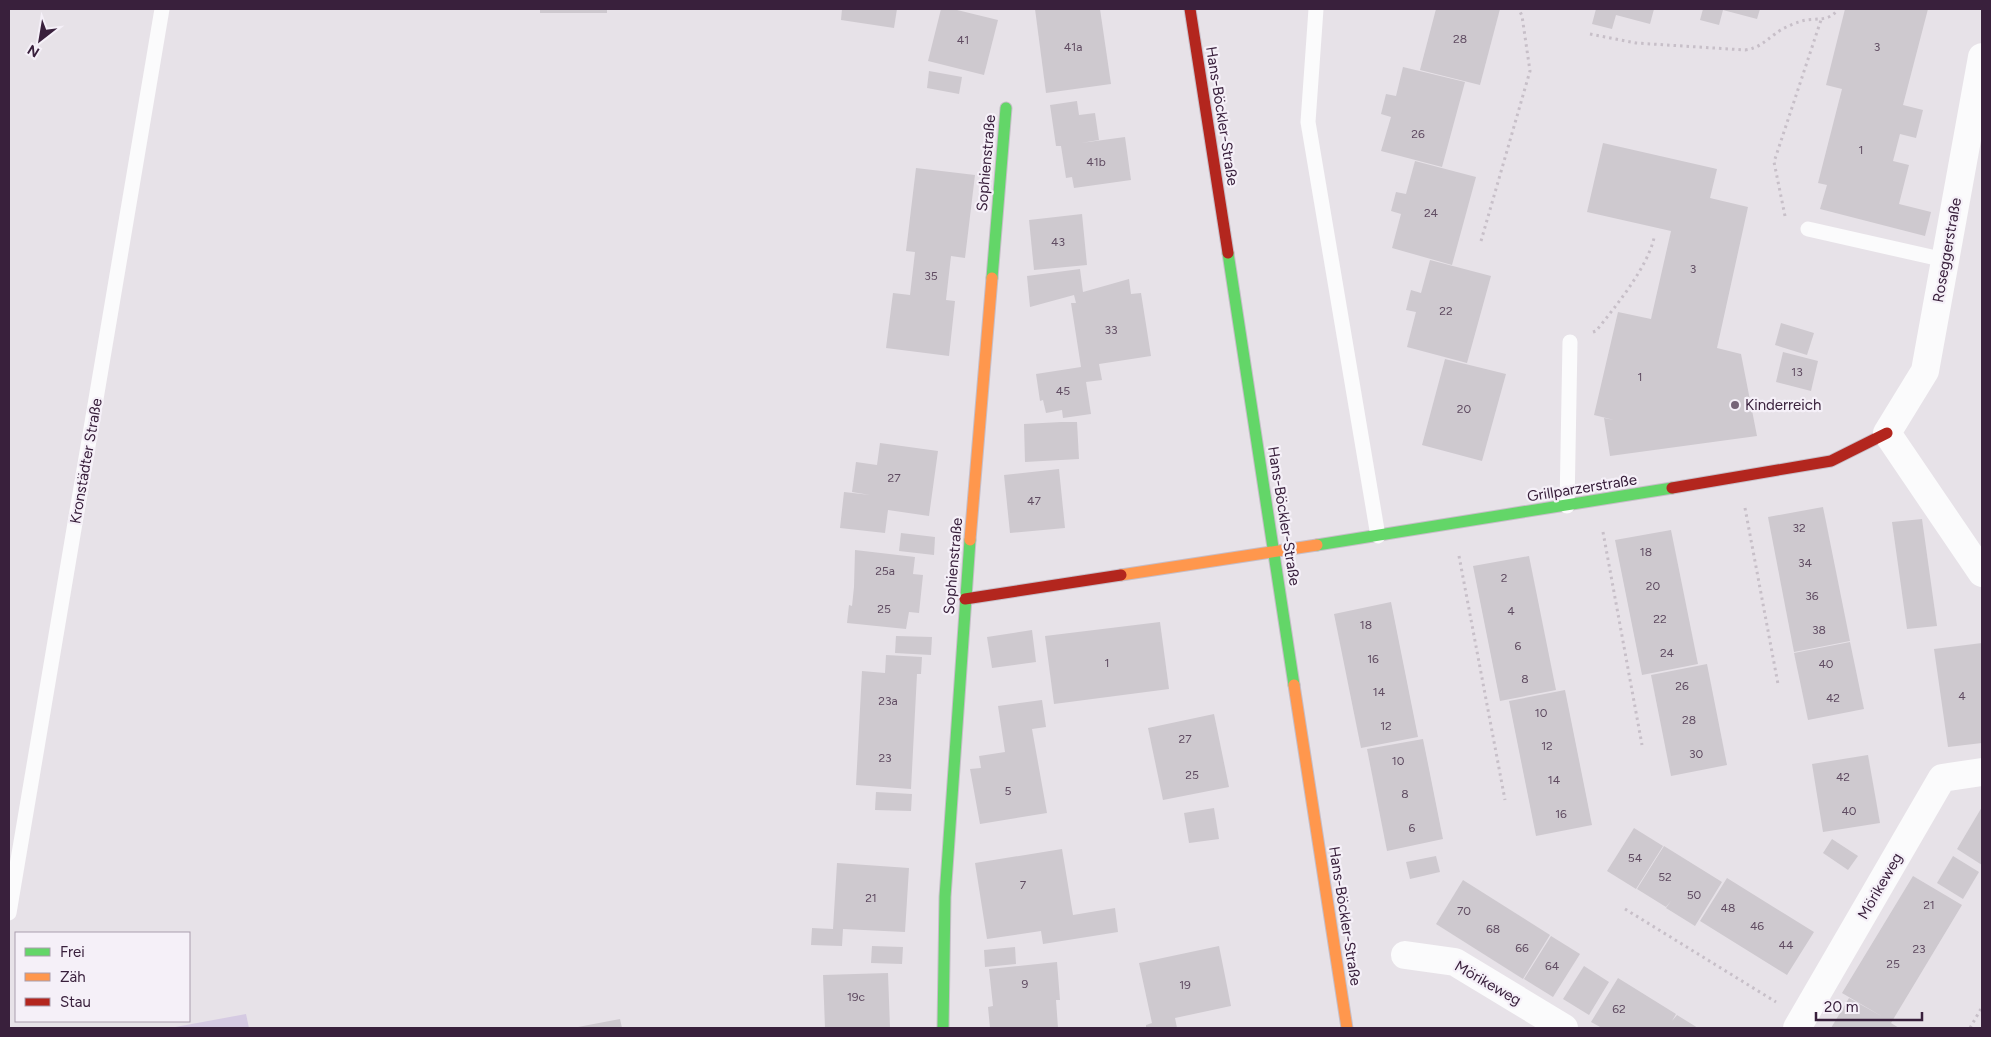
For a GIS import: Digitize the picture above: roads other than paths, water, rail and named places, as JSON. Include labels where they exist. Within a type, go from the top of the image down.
[{"type":"street","name":"Hans-Böckler-Straße","points":[[1190,9],[1347,1028]]},
{"type":"street","name":"Roseggerstraße","points":[[1887,433],[1925,371],[1945,260],[1978,106],[1982,57]]},
{"type":"street","name":"Sophienstraße","points":[[943,1028],[945,897],[965,599],[1006,108]]},
{"type":"street","name":"Grillparzerstraße","points":[[965,599],[1567,506],[1831,461],[1887,433]]},
{"type":"street","points":[[1887,433],[1982,572]]},
{"type":"street","name":"Mörikeweg","points":[[1800,1023],[1942,778],[1982,772]]},
{"type":"street","name":"Mörikeweg","points":[[1405,955],[1455,962],[1564,1028]]},
{"type":"lane","name":"Kronstädter Straße","points":[[9,912],[162,9]]},
{"type":"lane","points":[[1316,9],[1308,122],[1378,536]]},
{"type":"lane","points":[[1808,229],[1945,260]]},
{"type":"lane","points":[[1567,506],[1570,342]]},
{"type":"place","name":"Kinderreich","points":[[1735,405]]}]
